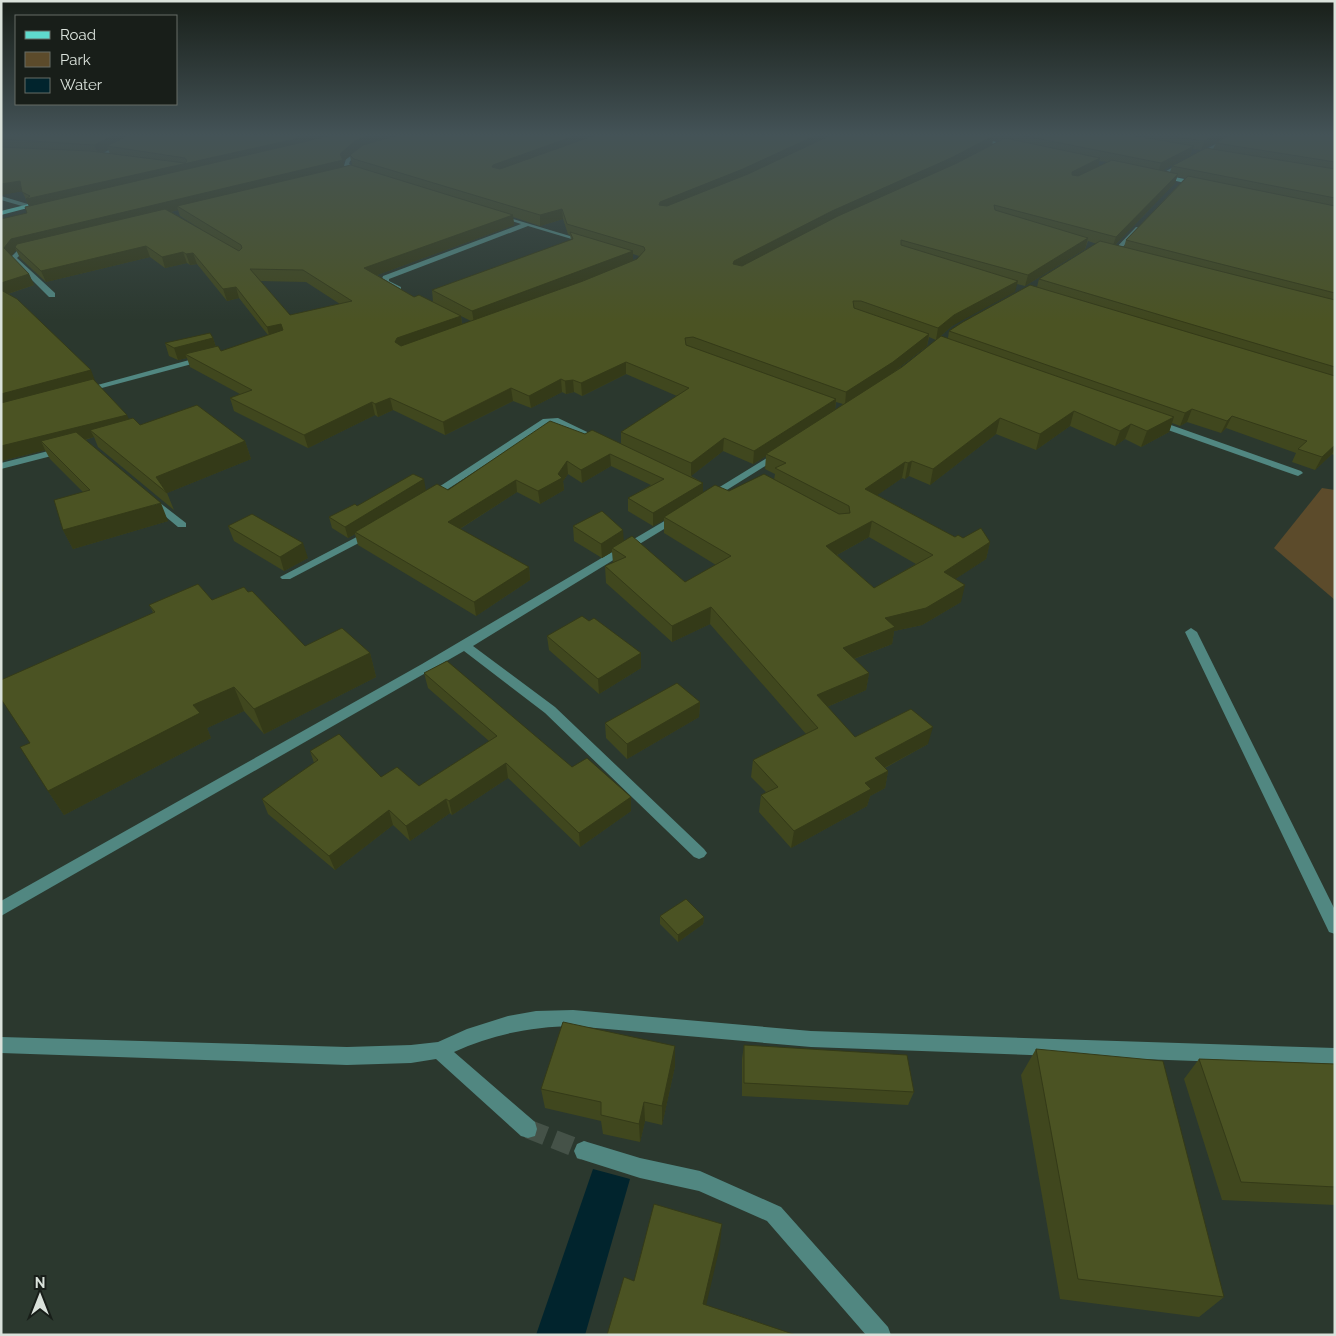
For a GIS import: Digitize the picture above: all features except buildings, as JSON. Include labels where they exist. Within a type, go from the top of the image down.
[{"type":"main road","points":[[1,213],[48,202]]},
{"type":"main road","points":[[1,220],[40,211]]},
{"type":"street","points":[[1,198],[29,206]]},
{"type":"street","points":[[490,212],[592,243]]},
{"type":"street","points":[[1115,252],[1142,223]]},
{"type":"street","points":[[403,291],[385,282],[386,278],[527,224]]},
{"type":"street","points":[[44,245],[19,252],[13,258],[52,295]]},
{"type":"street","points":[[1106,249],[1123,254]]},
{"type":"street","points":[[74,393],[214,356]]},
{"type":"street","points":[[1140,418],[1298,473]]},
{"type":"street","points":[[424,500],[546,422],[558,421],[610,445]]},
{"type":"street","points":[[1,466],[73,448]]},
{"type":"street","points":[[1,909],[600,566],[694,506],[710,491],[750,477],[787,448]]},
{"type":"street","points":[[145,494],[182,525]]},
{"type":"street","points":[[286,577],[382,525]]},
{"type":"street","points":[[1191,632],[1335,927]]},
{"type":"street","points":[[464,645],[550,710],[699,853]]},
{"type":"street","points":[[1,1045],[347,1056],[411,1054],[439,1050],[467,1037],[508,1024],[536,1018],[573,1018],[811,1038],[1335,1057]]},
{"type":"street","points":[[439,1050],[528,1129]]},
{"type":"street","points":[[584,1151],[640,1168],[700,1182],[774,1214],[880,1335]]},
{"type":"green space","points":[[1322,488],[1335,490],[1335,600],[1274,548]]},
{"type":"water","points":[[593,1169],[630,1179],[585,1335],[536,1335]]},
{"type":"tunnel","points":[[528,1129],[584,1151]]}]
